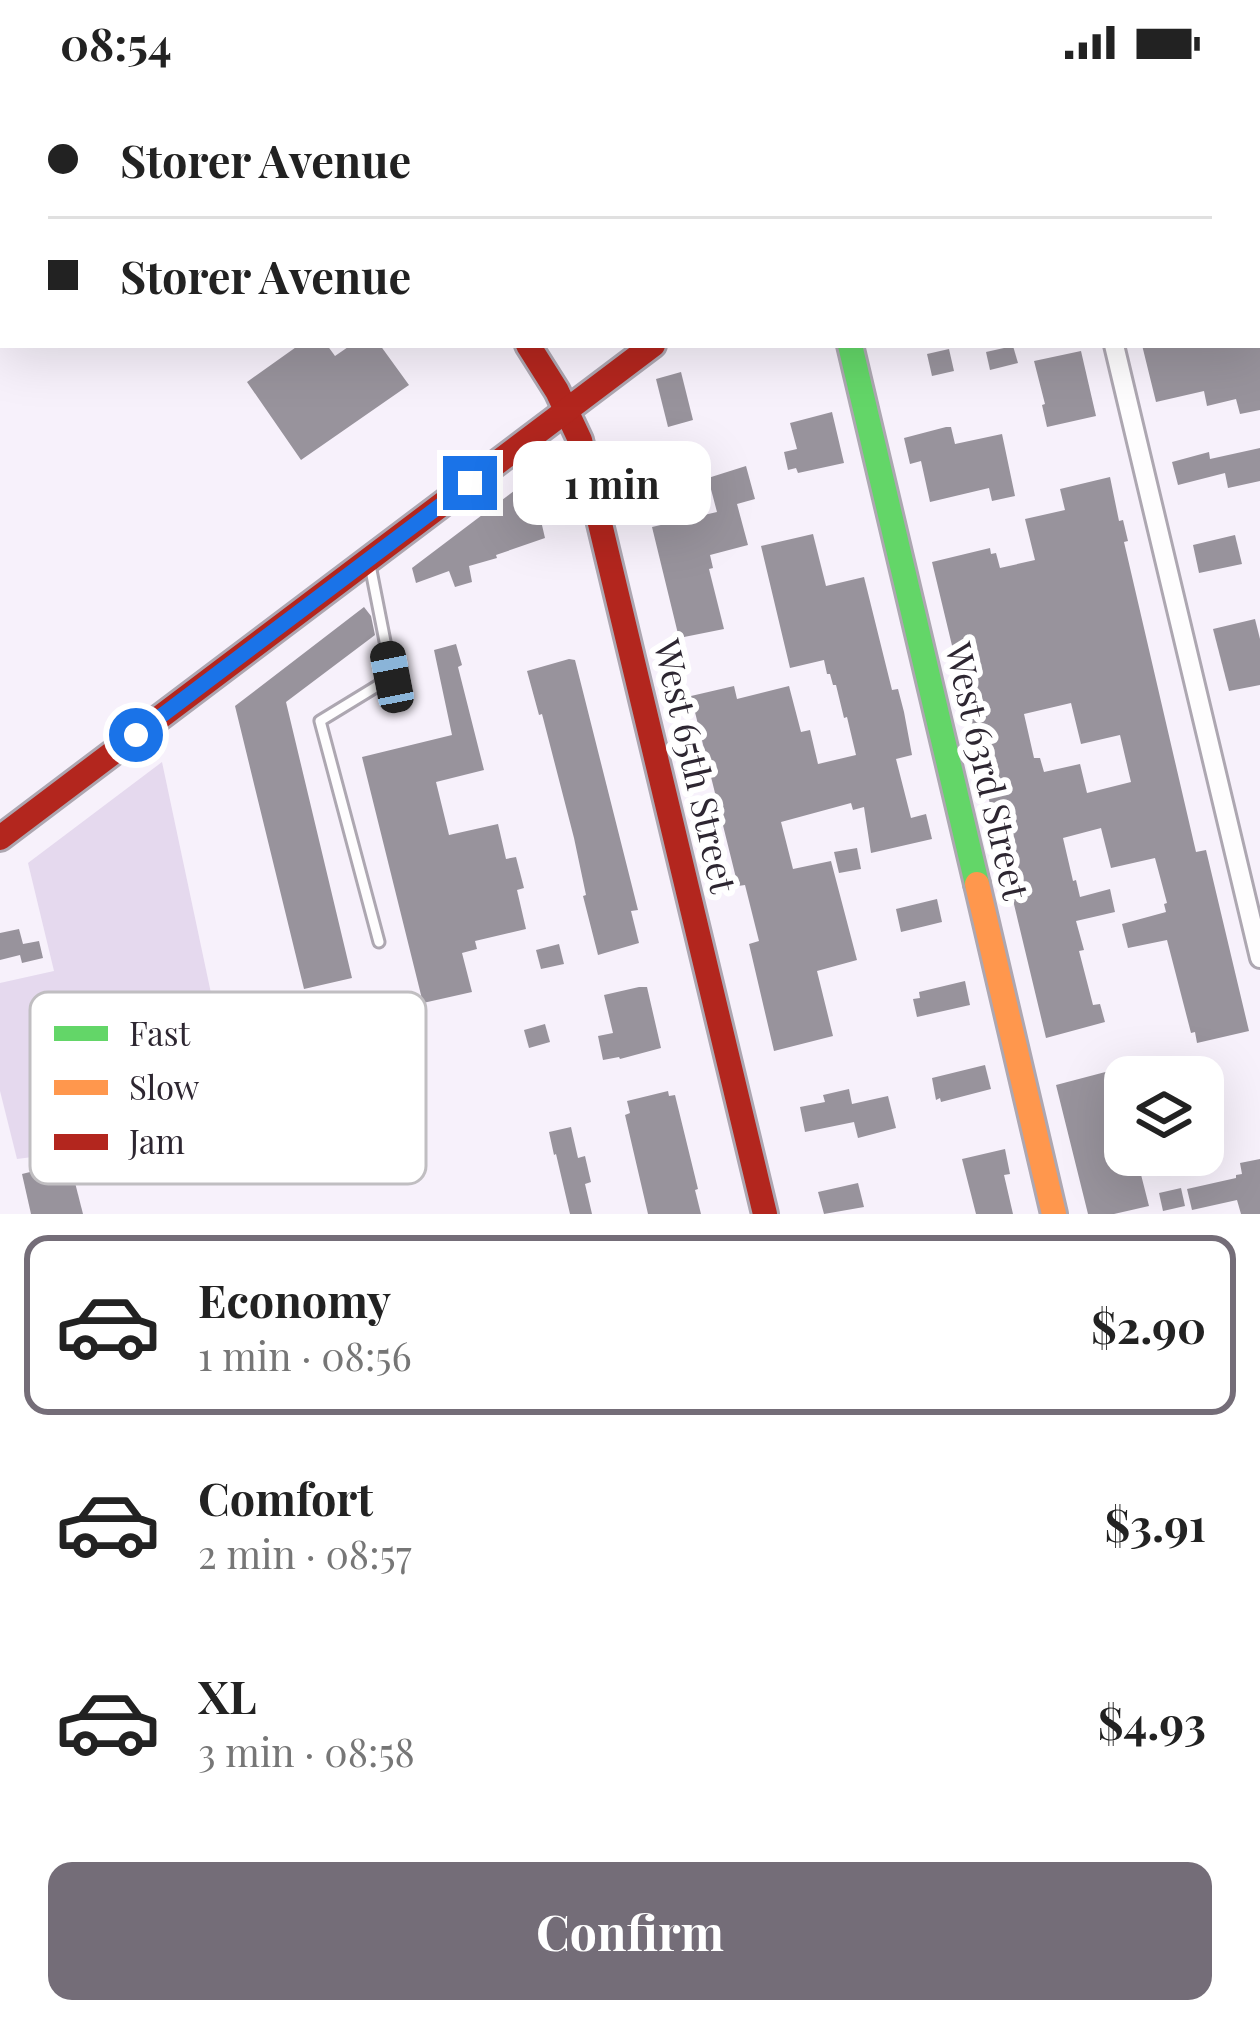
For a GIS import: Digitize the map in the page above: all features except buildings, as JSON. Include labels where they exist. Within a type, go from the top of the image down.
[{"type":"street","name":"West 65th Street","points":[[530,348],[568,410],[585,461],[765,1214]]},
{"type":"street","points":[[0,838],[645,348]]},
{"type":"street","name":"West 63rd Street","points":[[851,348],[1054,1214]]},
{"type":"street","points":[[1115,348],[1260,958]]},
{"type":"lane","points":[[369,559],[392,677],[320,721],[379,942]]},
{"type":"shaded area","points":[[162,762],[211,992],[30,992],[30,1157],[17,1159],[0,1091],[0,983],[54,971],[28,863]]},
{"type":"traffic: fast","points":[[851,348],[977,884]]},
{"type":"traffic: slow","points":[[977,884],[1054,1214]]},
{"type":"traffic: jam","points":[[530,348],[580,440],[765,1214]]},
{"type":"traffic: jam","points":[[0,838],[649,348]]},
{"type":"route","points":[[136,735],[470,483]]}]
